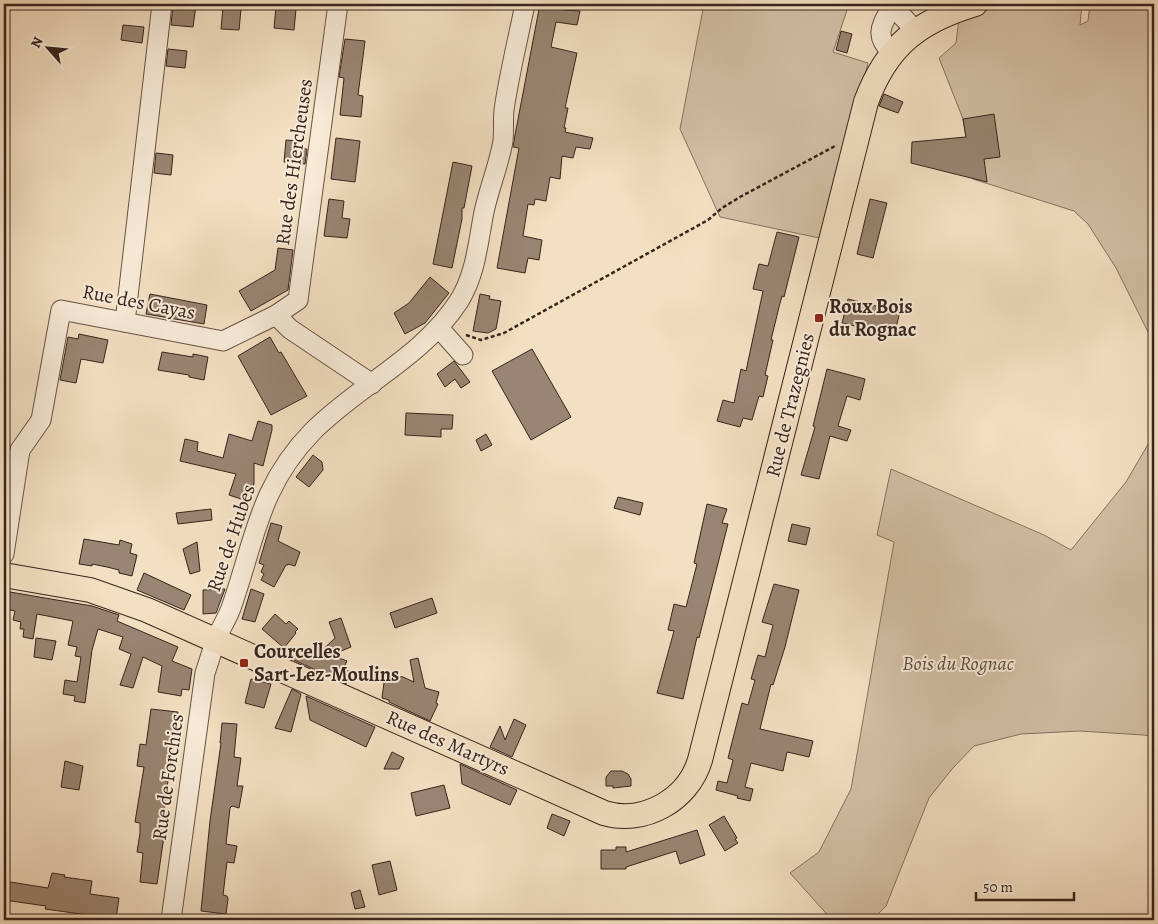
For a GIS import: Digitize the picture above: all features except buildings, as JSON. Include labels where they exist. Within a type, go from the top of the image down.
[{"type":"main road","name":"Rue de Trazegnies","points":[[680,793],[697,771],[702,754],[870,91],[892,54],[916,31],[944,14],[975,4]]},
{"type":"main road","name":"Rue des Martyrs","points":[[4,575],[90,590],[147,610],[604,813],[625,816],[644,814],[665,805],[680,793]]},
{"type":"street","points":[[125,322],[162,4]]},
{"type":"street","name":"Rue des Hiercheuses","points":[[276,315],[298,300],[338,4]]},
{"type":"street","name":"Rue de Hubes","points":[[216,640],[230,609],[260,515],[275,479],[292,453],[327,418],[421,346],[441,325],[460,300],[467,286],[477,252],[484,210],[494,181],[503,140],[504,111],[525,4]]},
{"type":"street","points":[[892,54],[880,34],[890,7],[899,13],[916,31]]},
{"type":"street","name":"Rue des Cayas","points":[[4,554],[20,450],[40,420],[61,310],[223,341],[276,315]]},
{"type":"street","points":[[276,315],[290,329],[372,384]]},
{"type":"street","points":[[441,325],[463,355]]},
{"type":"street","name":"Rue de Forchies","points":[[172,920],[205,673],[216,640]]},
{"type":"path","points":[[441,325],[481,340],[504,333],[708,220],[722,208],[740,197],[848,140],[856,142]]},
{"type":"green space","points":[[704,4],[816,4],[847,10],[833,52],[868,63],[824,239],[720,217],[680,129]]},
{"type":"green space","points":[[1007,4],[1082,4],[1080,25],[1088,21],[1090,4],[1154,4],[1154,344],[1116,268],[1088,224],[1074,211],[973,179],[963,119],[939,58],[956,43],[959,18]]},
{"type":"green space","name":"Bois du Rognac","points":[[1154,434],[1154,737],[1080,731],[1021,734],[974,746],[952,769],[929,798],[886,906],[872,920],[832,920],[790,873],[819,852],[851,789],[894,542],[877,535],[891,469],[1044,535],[1071,550],[1126,482]]},
{"type":"place","name":"Roux Bois du Rognac","points":[[819,318]]},
{"type":"place","name":"Courcelles Sart-Lez-Moulins","points":[[244,663]]}]
